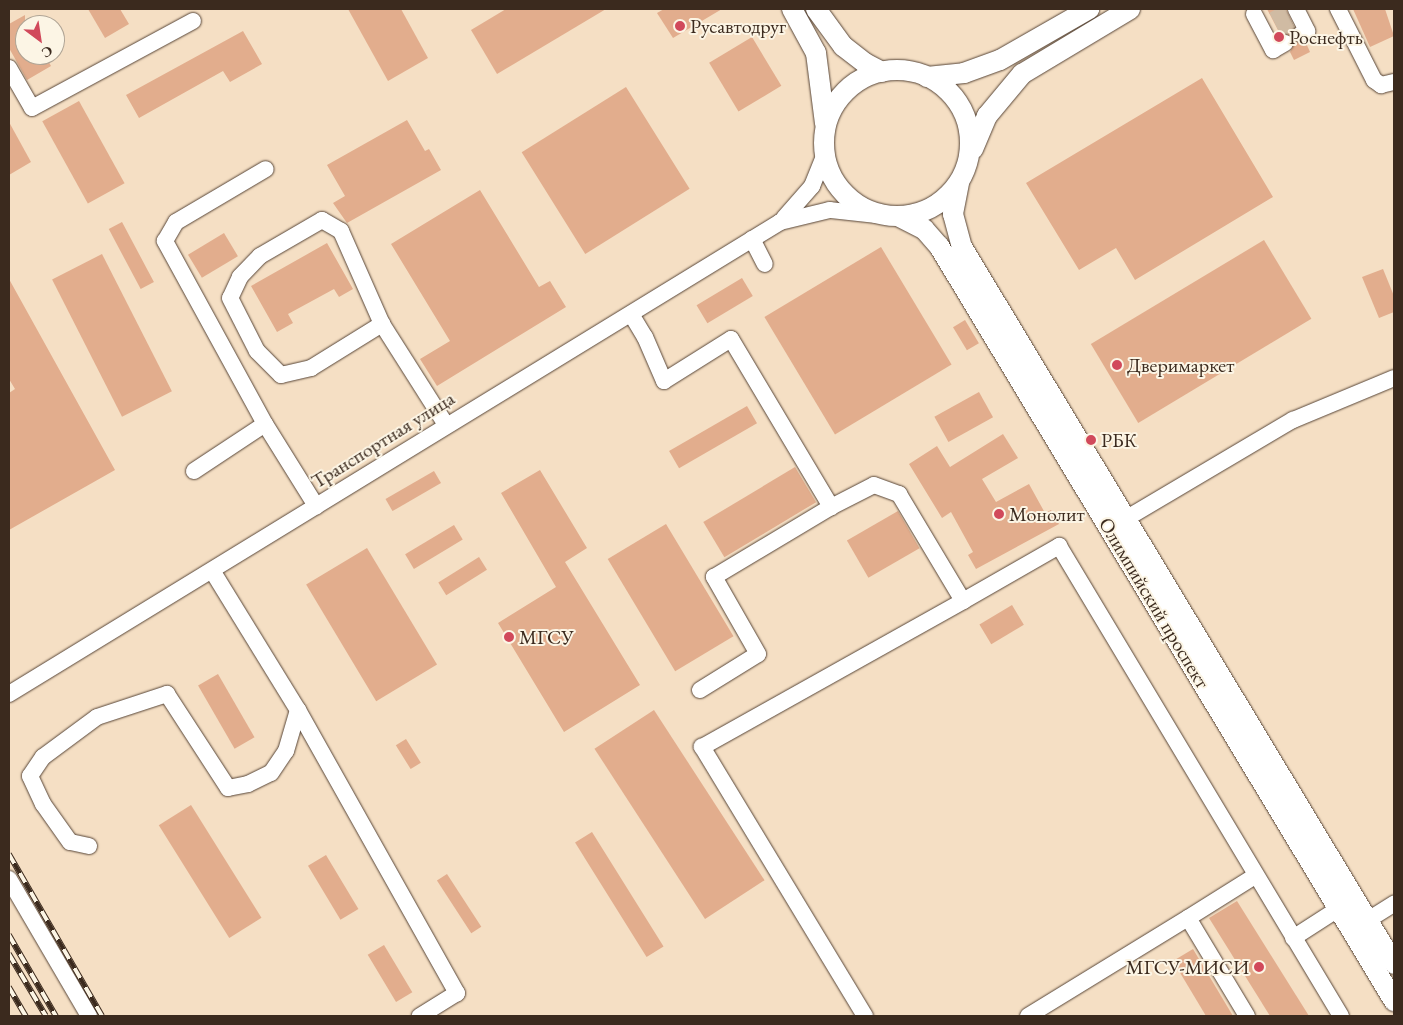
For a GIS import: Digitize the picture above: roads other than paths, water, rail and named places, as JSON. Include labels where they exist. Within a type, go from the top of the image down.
[{"type":"main road","points":[[792,9],[816,53],[825,124],[825,153],[842,188],[856,204],[876,215],[900,217],[934,206],[959,183],[987,116],[1022,74],[1130,9]]},
{"type":"main road","points":[[816,9],[843,46],[882,72]]},
{"type":"main road","points":[[927,77],[964,74],[994,63],[1082,10]]},
{"type":"main road","points":[[825,124],[832,108],[847,90],[882,72],[908,70],[927,77],[958,105],[969,127],[971,154]]},
{"type":"main road","name":"Олимпийский проспект","points":[[959,183],[953,214],[962,247],[1394,964]]},
{"type":"main road","name":"Олимпийский проспект","points":[[900,217],[924,229],[939,246],[1394,1001]]},
{"type":"street","points":[[1338,9],[1374,80],[1381,85],[1394,82]]},
{"type":"street","points":[[9,68],[32,108],[193,21]]},
{"type":"street","name":"Транспортная улица","points":[[9,694],[212,572],[446,425],[780,222],[812,186],[825,153]]},
{"type":"street","points":[[266,169],[176,222],[164,241],[266,424],[316,506]]},
{"type":"street","name":"Транспортная улица","points":[[780,222],[830,210],[876,215]]},
{"type":"street","points":[[382,324],[311,368],[281,375],[257,350],[230,298],[240,277],[260,256],[322,220],[341,231],[382,324],[446,425]]},
{"type":"street","points":[[752,239],[765,264]]},
{"type":"street","points":[[631,314],[645,337],[664,381],[732,339],[831,507]]},
{"type":"street","points":[[1127,518],[1293,420],[1394,378]]},
{"type":"street","points":[[194,471],[266,424]]},
{"type":"street","points":[[700,690],[758,654],[714,577],[831,507],[874,485],[899,494],[963,601]]},
{"type":"street","points":[[865,1016],[702,746],[1059,546],[1255,876],[1341,1016]]},
{"type":"street","points":[[212,572],[298,710],[457,994],[420,1016]]},
{"type":"street","points":[[89,846],[70,842],[43,804],[30,776],[43,757],[96,717],[167,694],[228,788],[248,784],[271,773],[286,750],[298,710]]},
{"type":"street","points":[[1028,1016],[1255,876]]},
{"type":"street","points":[[9,879],[89,1016]]},
{"type":"street","points":[[1368,920],[1394,904]]},
{"type":"street","points":[[1293,938],[1338,909]]},
{"type":"street","points":[[1188,918],[1247,1016]]},
{"type":"tunnel","points":[[1273,20],[1289,11]]},
{"type":"tunnel","points":[[1278,30],[1294,22]]},
{"type":"railway","points":[[9,854],[102,1016]]},
{"type":"railway","points":[[9,935],[56,1016]]},
{"type":"railway","points":[[9,954],[46,1016]]},
{"type":"railway","points":[[9,987],[26,1016]]},
{"type":"place","name":"Русавтодруг","points":[[680,26]]},
{"type":"place","name":"Роснефть","points":[[1279,37]]},
{"type":"place","name":"Дверимаркет","points":[[1117,365]]},
{"type":"place","name":"РБК","points":[[1091,440]]},
{"type":"place","name":"Монолит","points":[[999,514]]},
{"type":"place","name":"МГСУ","points":[[509,637]]},
{"type":"place","name":"МГСУ-МИСИ","points":[[1259,967]]}]
